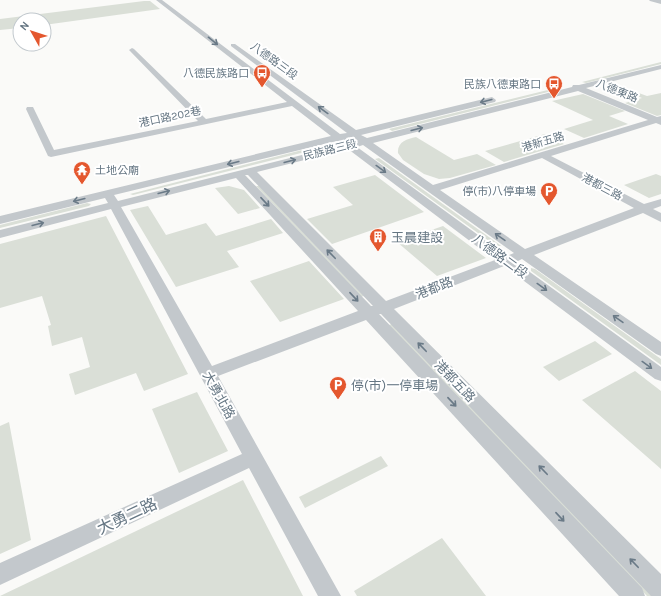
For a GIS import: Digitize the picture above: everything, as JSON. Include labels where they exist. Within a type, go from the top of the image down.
[{"type":"street","name":"八德路三段","points":[[159,0],[339,137]]},
{"type":"street","name":"八德路三段","points":[[168,0],[365,142]]},
{"type":"street","points":[[652,0],[661,2]]},
{"type":"street","points":[[132,50],[204,122]]},
{"type":"street","points":[[642,63],[661,59]]},
{"type":"street","name":"民族路三段","points":[[539,88],[661,67]]},
{"type":"street","name":"民族路三段","points":[[0,220],[244,172],[365,142],[572,83]]},
{"type":"street","name":"八德東路","points":[[572,83],[660,122]]},
{"type":"street","name":"民族路三段","points":[[0,234],[111,199],[339,137],[501,98]]},
{"type":"street","name":"港口路202巷","points":[[30,109],[51,154],[294,103]]},
{"type":"street","name":"港新五路","points":[[436,192],[660,122]]},
{"type":"street","name":"八德路二段","points":[[339,137],[661,375]]},
{"type":"street","name":"八德路二段","points":[[365,142],[661,350]]},
{"type":"street","name":"港都三路","points":[[552,156],[655,207],[661,218]]},
{"type":"street","name":"港都五路","points":[[244,172],[376,310],[634,596]]},
{"type":"street","name":"大勇北路","points":[[111,199],[330,596]]},
{"type":"street","name":"港都路","points":[[207,374],[506,261],[655,207]]},
{"type":"street","name":"港都五路","points":[[376,310],[661,590]]},
{"type":"street","name":"大勇二路","points":[[0,574],[253,457]]},
{"type":"shaded area","points":[[144,1],[150,1],[160,9],[52,24],[52,12]]},
{"type":"shaded area","points":[[12,18],[12,29],[0,30],[0,19]]},
{"type":"shaded area","points":[[661,62],[661,64],[586,83],[582,82]]},
{"type":"shaded area","points":[[617,85],[647,96],[661,93],[661,115],[657,116],[625,103],[642,98],[612,86]]},
{"type":"shaded area","points":[[556,88],[560,89],[392,131],[389,129]]},
{"type":"shaded area","points":[[583,94],[625,111],[609,116],[628,124],[584,138],[564,129],[593,120],[552,101]]},
{"type":"shaded area","points":[[545,134],[564,144],[504,162],[485,151]]},
{"type":"shaded area","points":[[416,137],[454,160],[477,154],[496,165],[450,178],[439,179],[424,174],[403,160],[398,153],[399,146],[403,142]]},
{"type":"shaded area","points":[[306,149],[309,151],[133,195],[130,194]]},
{"type":"shaded area","points":[[379,158],[501,246],[496,246],[375,159]]},
{"type":"shaded area","points":[[656,174],[661,176],[661,194],[649,198],[624,185]]},
{"type":"shaded area","points":[[375,175],[424,212],[332,244],[307,219],[353,205],[333,187]]},
{"type":"shaded area","points":[[229,186],[244,190],[260,208],[238,214],[215,188]]},
{"type":"shaded area","points":[[256,186],[259,186],[364,296],[361,297]]},
{"type":"shaded area","points":[[87,203],[91,204],[89,206],[0,228],[0,225]]},
{"type":"shaded area","points":[[148,206],[166,235],[206,223],[216,236],[271,219],[283,233],[227,251],[239,267],[176,287],[130,210]]},
{"type":"shaded area","points":[[106,216],[188,374],[144,391],[136,373],[75,395],[69,374],[90,367],[82,337],[52,346],[48,326],[51,325],[42,296],[0,308],[0,244]]},
{"type":"shaded area","points":[[443,226],[486,258],[437,276],[397,242]]},
{"type":"shaded area","points":[[309,261],[344,299],[280,322],[250,281]]},
{"type":"shaded area","points":[[531,268],[535,269],[661,359],[661,365],[531,271]]},
{"type":"shaded area","points":[[392,324],[654,596],[647,596],[389,326]]},
{"type":"shaded area","points":[[595,341],[612,354],[559,381],[543,367]]},
{"type":"shaded area","points":[[635,371],[661,391],[661,469],[582,400]]},
{"type":"shaded area","points":[[197,392],[228,451],[179,473],[152,409]]},
{"type":"shaded area","points":[[9,422],[31,540],[0,554],[0,426]]},
{"type":"shaded area","points":[[381,456],[388,466],[305,508],[299,497]]},
{"type":"shaded area","points":[[243,480],[303,596],[0,596]]},
{"type":"shaded area","points":[[442,538],[486,596],[357,596],[354,591]]},
{"type":"place","name":"八德民族路口","points":[[262,88]]},
{"type":"place","name":"民族八德東路口","points":[[554,99]]},
{"type":"place","name":"土地公廟","points":[[82,185]]},
{"type":"place","name":"停(市)八停車場","points":[[549,206]]},
{"type":"place","name":"玉晨建設","points":[[378,252]]},
{"type":"place","name":"停(市)一停車場","points":[[338,400]]}]
